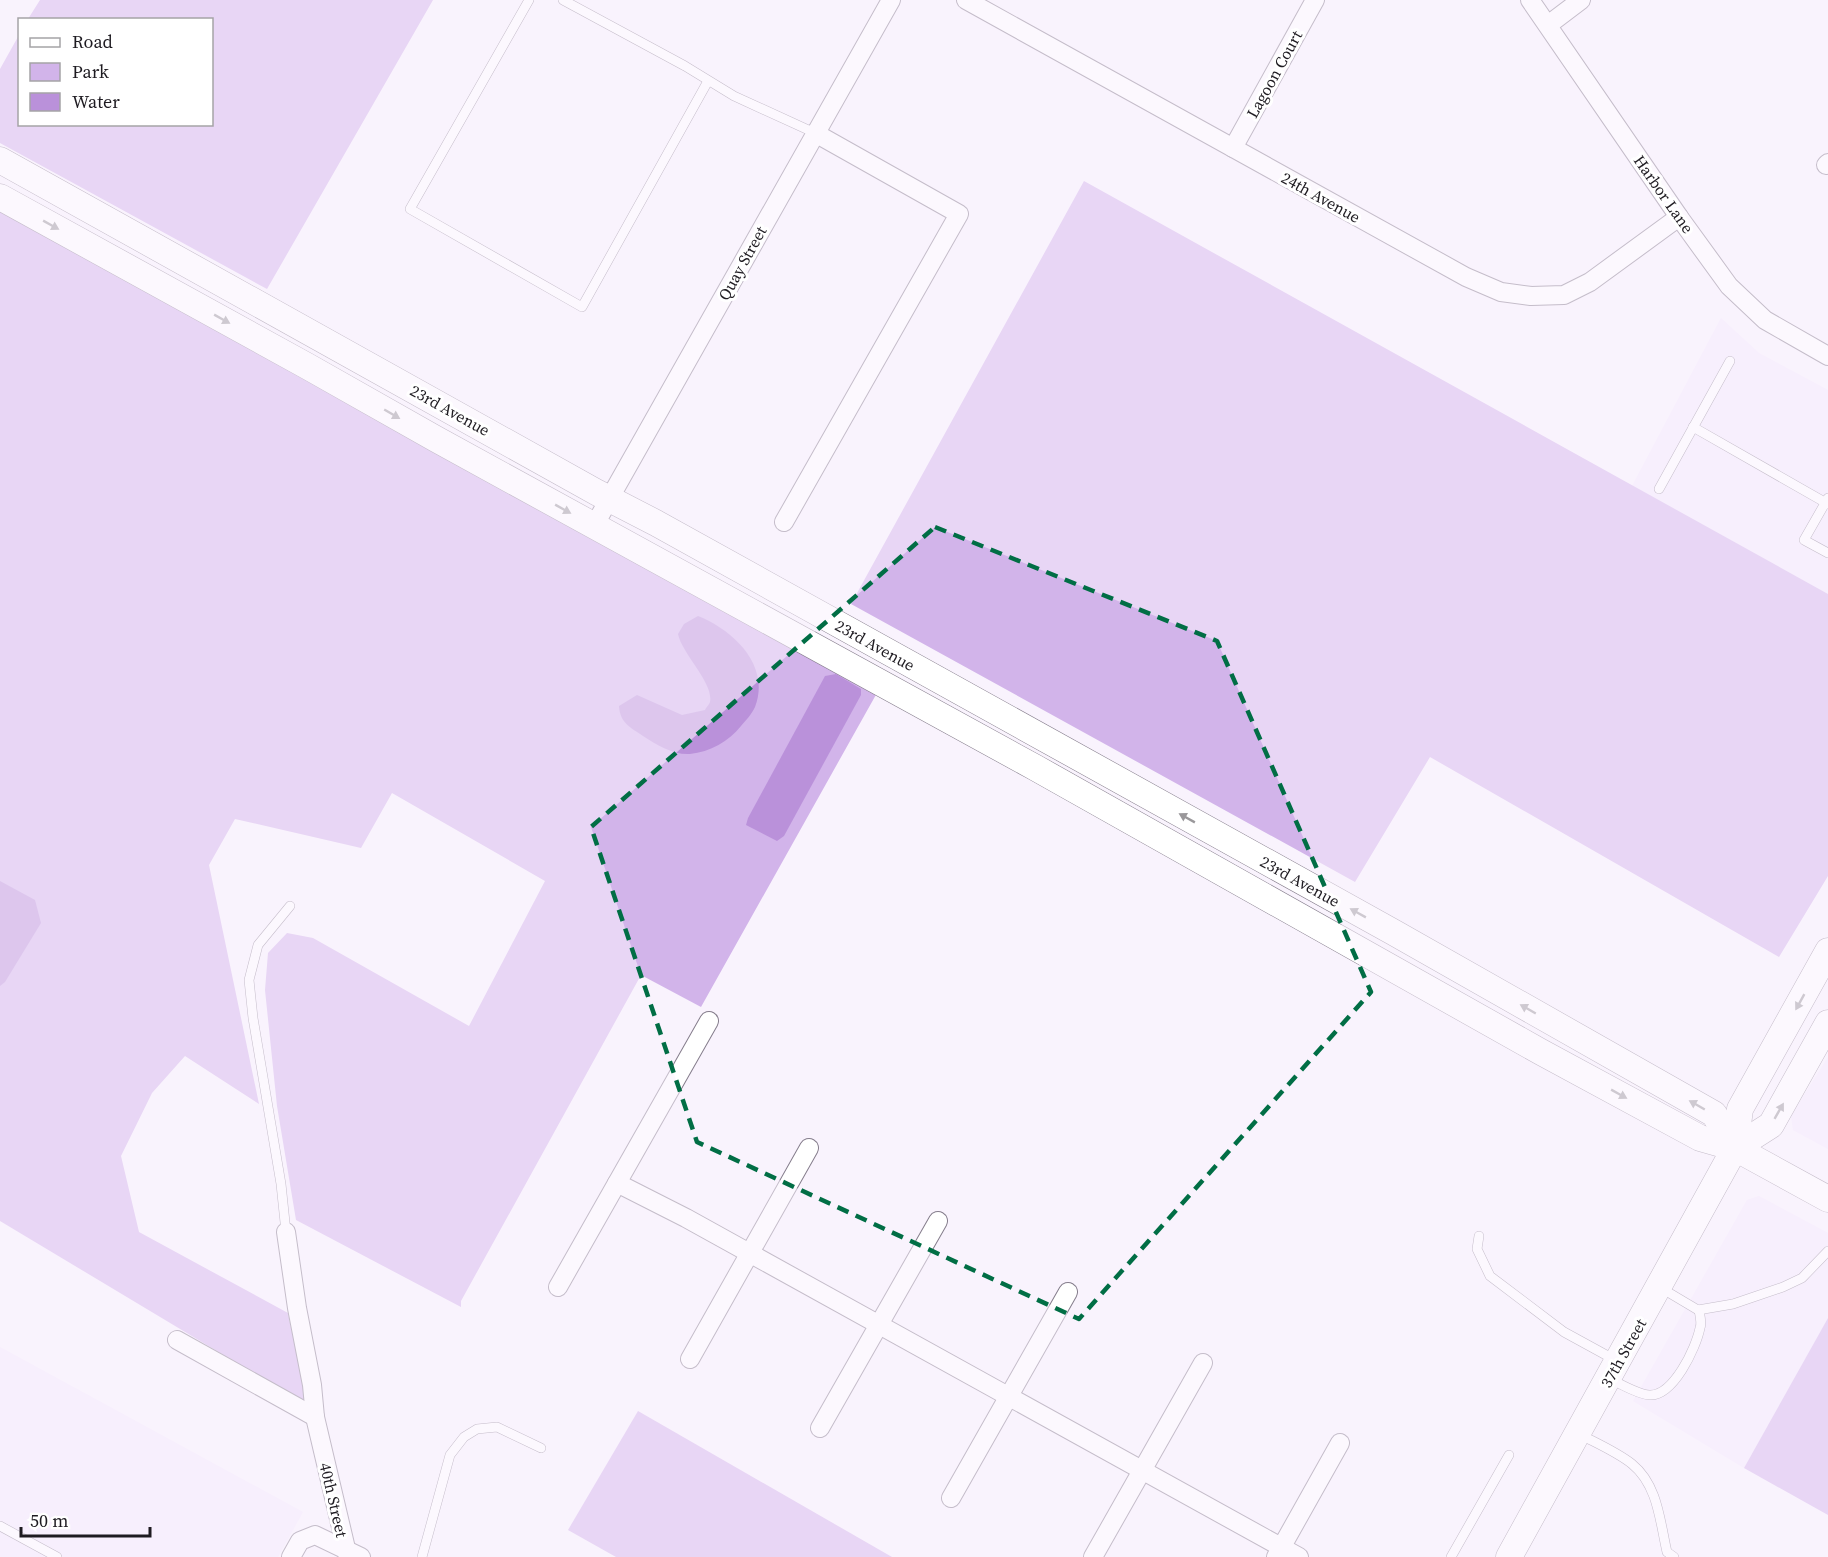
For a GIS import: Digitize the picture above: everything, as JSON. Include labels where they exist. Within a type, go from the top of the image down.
[{"type":"main road","name":"23rd Avenue","points":[[0,160],[609,500],[656,523],[1393,932],[1714,1114],[1735,1148]]},
{"type":"main road","name":"23rd Avenue","points":[[0,197],[1036,768],[1700,1138],[1735,1148],[1828,1198]]},
{"type":"main road","name":"37th Street","points":[[1509,1557],[1735,1148],[1740,1109],[1828,951]]},
{"type":"main road","name":"37th Street","points":[[1735,1148],[1771,1125],[1828,1023]]},
{"type":"street","name":"Quay Street","points":[[594,526],[891,0]]},
{"type":"street","name":"24th Avenue","points":[[966,0],[1466,277],[1501,292],[1531,296],[1564,295],[1590,282],[1679,217]]},
{"type":"street","name":"Lagoon Court","points":[[1233,148],[1315,0]]},
{"type":"street","name":"Harbor Lane","points":[[1530,0],[1729,286],[1765,320],[1828,356]]},
{"type":"street","points":[[1548,25],[1581,0]]},
{"type":"street","points":[[784,522],[959,214],[815,133]]},
{"type":"street","points":[[558,1287],[709,1021]]},
{"type":"street","points":[[690,1359],[809,1148]]},
{"type":"street","points":[[617,1182],[1009,1396],[1142,1471],[1278,1552],[1299,1557]]},
{"type":"street","points":[[820,1428],[938,1221]]},
{"type":"street","name":"40th Street","points":[[286,1232],[297,1308],[312,1385],[315,1417],[352,1555]]},
{"type":"street","points":[[951,1498],[1068,1292]]},
{"type":"street","points":[[177,1340],[315,1417]]},
{"type":"street","points":[[1093,1557],[1203,1363]]},
{"type":"street","points":[[1278,1552],[1340,1443]]},
{"type":"street","name":"40th Street","points":[[291,1557],[300,1540],[315,1535],[352,1555]]},
{"type":"lane","points":[[529,0],[410,209],[582,307],[708,81]]},
{"type":"lane","points":[[563,0],[685,66],[734,96],[815,133]]},
{"type":"lane","points":[[1659,489],[1730,361]]},
{"type":"lane","points":[[1693,427],[1827,502],[1804,540],[1828,553]]},
{"type":"lane","points":[[286,1232],[281,1184],[253,1018],[249,980],[258,945],[290,906]]},
{"type":"lane","points":[[1479,1236],[1478,1249],[1490,1276],[1648,1395],[1660,1394],[1672,1385],[1694,1345],[1701,1326],[1699,1310]]},
{"type":"lane","points":[[1659,1287],[1699,1310],[1733,1304],[1802,1278],[1828,1251]]},
{"type":"lane","points":[[422,1557],[450,1455],[464,1437],[477,1429],[497,1427],[541,1448]]},
{"type":"lane","points":[[1577,1432],[1632,1464],[1646,1480],[1656,1501],[1666,1552],[1674,1557]]},
{"type":"lane","points":[[1451,1557],[1509,1455]]},
{"type":"lane","points":[[0,1527],[57,1557]]},
{"type":"highlighted area","points":[[935,527],[1217,641],[1371,992],[1079,1319],[697,1142],[591,827]]},
{"type":"shaded area","points":[[1721,318],[1759,353],[1828,390],[1828,594],[1632,486]]},
{"type":"shaded area","points":[[1828,1057],[1828,1149],[1793,1130],[1791,1116]]},
{"type":"shaded area","points":[[1759,1196],[1828,1233],[1828,1318],[1744,1468],[1633,1401],[1747,1200]]},
{"type":"shaded area","points":[[0,1347],[303,1512],[278,1557],[0,1557]]},
{"type":"green space","points":[[40,0],[433,0],[267,289],[0,143],[0,69],[18,37],[18,126],[213,126],[213,18],[29,18]]},
{"type":"green space","points":[[1084,181],[1828,594],[1828,876],[1779,957],[1430,757],[1355,882],[851,604]]},
{"type":"green space","points":[[0,202],[882,684],[701,1007],[641,975],[461,1301],[461,1307],[296,1220],[277,1106],[265,990],[268,953],[287,933],[313,938],[469,1026],[545,881],[392,793],[361,848],[235,819],[209,865],[259,1104],[185,1056],[152,1093],[121,1156],[139,1232],[288,1313],[307,1405],[0,1221]]},
{"type":"green space","points":[[1828,1318],[1828,1515],[1744,1468]]},
{"type":"green space","points":[[638,1411],[892,1557],[616,1557],[568,1530]]},
{"type":"water","points":[[698,616],[724,630],[746,651],[758,677],[759,692],[752,712],[731,736],[705,751],[684,754],[660,746],[630,727],[621,717],[619,706],[637,695],[682,715],[705,710],[710,702],[710,694],[703,677],[685,650],[678,634],[684,624]]},
{"type":"water","points":[[836,674],[861,689],[861,695],[784,836],[777,841],[746,825],[748,818],[825,676]]},
{"type":"water","points":[[0,881],[35,900],[41,923],[5,982],[0,986]]}]
